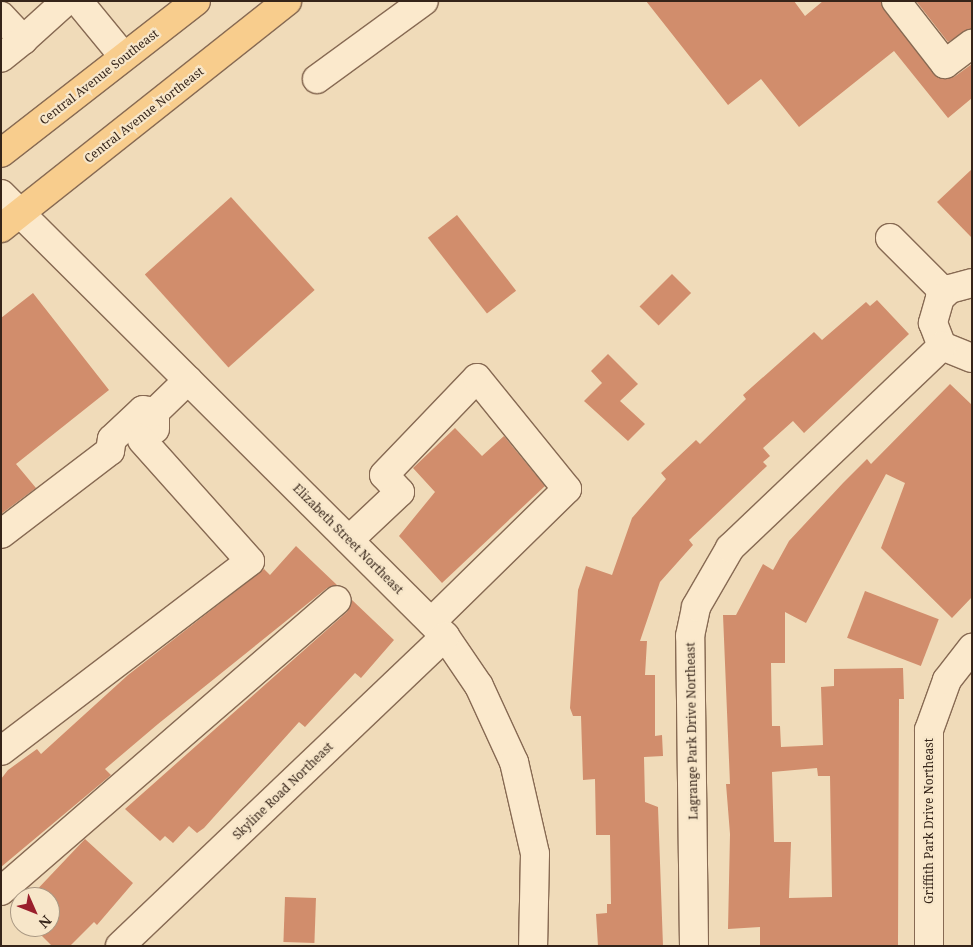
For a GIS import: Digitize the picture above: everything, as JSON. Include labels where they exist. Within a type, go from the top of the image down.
[{"type":"main road","name":"Central Avenue Southeast","points":[[1,154],[196,1]]},
{"type":"main road","name":"Central Avenue Northeast","points":[[11,221],[287,1]]},
{"type":"street","points":[[1,58],[66,1]]},
{"type":"street","points":[[78,1],[124,57]]},
{"type":"street","points":[[317,79],[424,1]]},
{"type":"street","points":[[896,1],[945,64],[972,44]]},
{"type":"street","points":[[1,16],[23,40]]},
{"type":"street","name":"Elizabeth Street Northeast","points":[[1,194],[11,221],[188,380],[438,629],[479,686],[514,762],[534,854],[533,943]]},
{"type":"street","points":[[890,238],[945,293]]},
{"type":"street","points":[[972,283],[945,293],[934,310],[933,323],[942,346],[953,354],[972,358]]},
{"type":"street","name":"Lagrange Park Drive Northeast","points":[[694,946],[690,636],[696,608],[730,548],[942,346]]},
{"type":"street","name":"Skyline Road Northeast","points":[[120,946],[438,629],[567,488],[477,378],[384,475],[400,492],[349,540]]},
{"type":"street","points":[[110,452],[125,455],[156,428],[155,412],[188,380]]},
{"type":"street","points":[[1,534],[110,452],[112,439],[144,410],[155,412]]},
{"type":"street","points":[[1,751],[250,560],[142,440]]},
{"type":"street","points":[[1,891],[337,600]]},
{"type":"street","name":"Griffith Park Drive Northeast","points":[[929,946],[929,730],[947,680],[972,648]]},
{"type":"building","points":[[646,1],[794,1],[805,16],[823,1],[881,1],[939,78],[954,77],[972,64],[972,98],[948,118],[894,51],[799,127],[761,79],[728,105]]},
{"type":"building","points":[[916,1],[972,1],[972,29],[948,42]]},
{"type":"building","points":[[972,169],[972,238],[937,202]]},
{"type":"building","points":[[231,197],[315,290],[228,368],[145,275]]},
{"type":"building","points":[[457,215],[516,291],[487,313],[428,238]]},
{"type":"building","points":[[672,274],[691,293],[659,326],[639,307]]},
{"type":"building","points":[[33,293],[109,390],[16,464],[36,488],[1,514],[1,318]]},
{"type":"building","points":[[877,300],[909,334],[804,433],[793,421],[763,448],[770,456],[763,462],[767,466],[689,540],[693,545],[660,582],[640,641],[647,641],[645,675],[655,675],[655,736],[662,735],[663,756],[644,757],[645,802],[658,807],[663,946],[598,946],[596,914],[607,913],[607,904],[611,904],[610,835],[596,835],[595,779],[583,780],[581,716],[573,716],[570,708],[578,590],[586,566],[612,575],[632,518],[666,479],[661,473],[696,440],[700,444],[746,399],[743,395],[814,332],[822,340],[866,302],[870,306]]},
{"type":"building","points":[[608,354],[638,384],[620,401],[645,424],[628,441],[584,401],[602,383],[591,371]]},
{"type":"building","points":[[950,384],[972,405],[972,597],[952,618],[881,548],[905,483],[886,474],[806,623],[785,612],[785,663],[771,663],[772,726],[780,726],[781,747],[823,745],[821,687],[834,686],[834,669],[903,668],[904,699],[899,699],[898,945],[760,946],[760,927],[728,929],[730,834],[726,784],[730,784],[723,615],[736,615],[763,564],[773,570],[789,541],[867,459],[871,464]],"holes":[[[817,768],[818,776],[830,776],[832,897],[789,898],[791,842],[774,842],[772,772]]]},
{"type":"building","points":[[455,428],[482,456],[504,436],[545,486],[442,583],[399,536],[435,492],[413,468]]},
{"type":"building","points":[[296,546],[337,585],[327,588],[158,724],[105,769],[111,775],[1,867],[1,779],[8,770],[37,749],[41,754],[128,675],[264,569],[270,575]]},
{"type":"building","points":[[865,591],[939,619],[921,666],[847,638]]},
{"type":"building","points":[[352,600],[394,640],[361,678],[355,673],[305,727],[299,722],[204,828],[197,833],[189,826],[173,843],[165,836],[160,841],[125,809],[347,612]]},
{"type":"building","points":[[85,839],[133,883],[97,925],[94,922],[70,946],[52,946],[43,937],[60,937],[60,887],[39,887]]},
{"type":"building","points":[[285,897],[316,898],[314,943],[283,942]]}]
